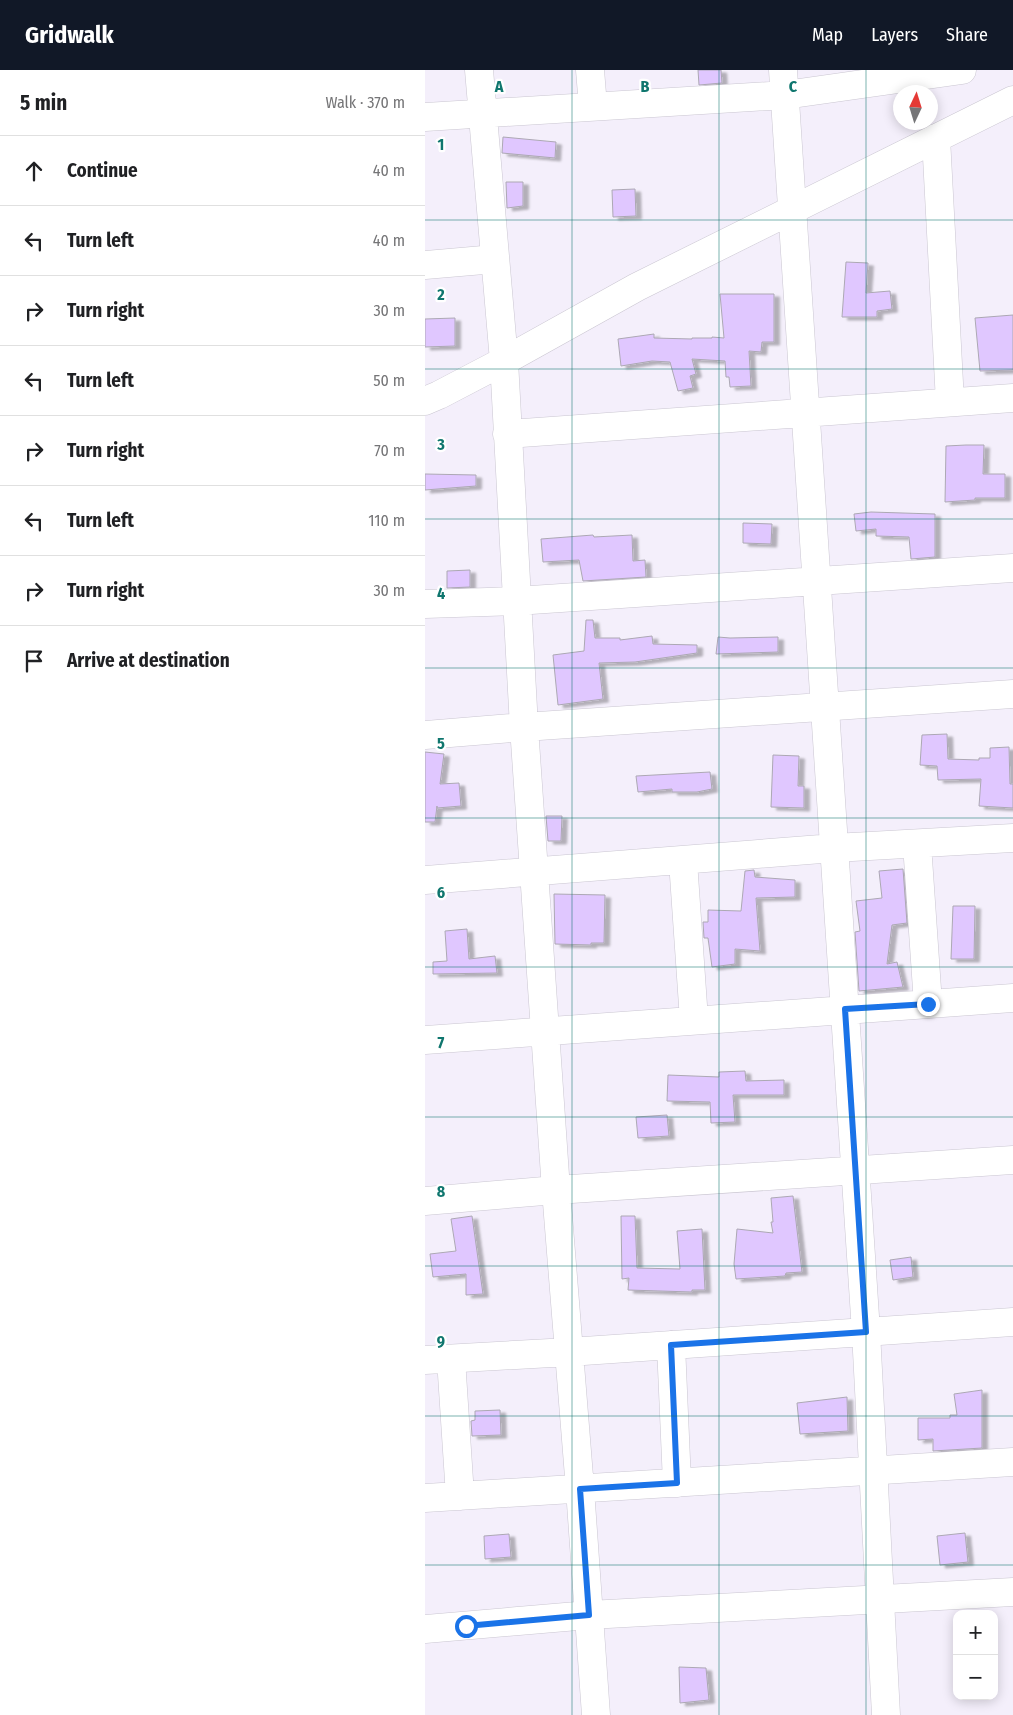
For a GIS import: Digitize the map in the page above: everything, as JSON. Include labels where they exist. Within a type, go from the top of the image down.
[{"type":"street","points":[[479,70],[504,362],[524,727],[556,1190],[596,1715]]},
{"type":"street","points":[[590,70],[593,106]]},
{"type":"street","points":[[425,117],[593,106],[784,83],[962,70]]},
{"type":"street","points":[[784,83],[866,1332],[886,1715]]},
{"type":"street","points":[[425,400],[439,396],[504,362],[637,287],[1013,100]]},
{"type":"street","points":[[936,138],[950,402]]},
{"type":"street","points":[[425,265],[495,259]]},
{"type":"street","points":[[507,434],[1013,398]]},
{"type":"street","points":[[425,604],[516,600],[1013,568]]},
{"type":"street","points":[[425,735],[1013,694]]},
{"type":"street","points":[[425,880],[534,873],[834,848],[1013,838]]},
{"type":"street","points":[[917,844],[928,1004]]},
{"type":"street","points":[[683,861],[694,1020]]},
{"type":"street","points":[[425,1040],[1013,998]]},
{"type":"street","points":[[425,1201],[556,1190],[1013,1160]]},
{"type":"street","points":[[460,1496],[438,1359],[1013,1322]]},
{"type":"street","points":[[671,1345],[677,1483]]},
{"type":"street","points":[[425,1498],[1013,1462]]},
{"type":"street","points":[[425,1629],[589,1615],[1013,1592]]},
{"type":"building","points":[[698,70],[721,70],[722,83],[699,85]]},
{"type":"building","points":[[503,137],[556,142],[555,158],[502,153]]},
{"type":"building","points":[[506,182],[523,182],[523,206],[507,208]]},
{"type":"building","points":[[635,189],[636,216],[613,217],[612,190]]},
{"type":"building","points":[[846,262],[868,263],[866,293],[890,291],[892,309],[877,311],[877,317],[842,317]]},
{"type":"building","points":[[720,294],[774,294],[774,342],[762,342],[761,352],[749,351],[751,386],[730,387],[729,377],[726,377],[725,361],[692,359],[696,374],[690,376],[693,388],[678,391],[670,362],[652,361],[621,366],[618,339],[654,334],[654,338],[724,338]]},
{"type":"building","points":[[1013,315],[1013,370],[980,371],[975,318]]},
{"type":"building","points":[[455,318],[455,346],[425,347],[425,319]]},
{"type":"building","points":[[984,445],[983,474],[1005,474],[1005,498],[975,498],[975,500],[945,502],[946,446]]},
{"type":"building","points":[[425,474],[476,475],[476,486],[425,490]]},
{"type":"building","points":[[871,512],[935,514],[935,557],[911,559],[909,537],[876,536],[876,529],[856,531],[854,514]]},
{"type":"building","points":[[743,523],[772,524],[771,544],[743,543]]},
{"type":"building","points":[[593,535],[594,537],[632,535],[633,561],[645,560],[646,577],[583,581],[579,560],[543,562],[541,539]]},
{"type":"building","points":[[470,570],[470,587],[447,588],[447,571]]},
{"type":"building","points":[[586,620],[593,620],[595,638],[620,638],[620,640],[652,636],[653,644],[697,645],[697,653],[635,662],[599,663],[603,699],[558,705],[553,655],[584,651]]},
{"type":"building","points":[[718,637],[778,637],[778,652],[716,654]]},
{"type":"building","points":[[947,734],[948,759],[979,760],[979,758],[990,758],[990,748],[1009,747],[1010,784],[1013,784],[1013,808],[979,806],[981,779],[938,780],[937,766],[920,765],[922,735]]},
{"type":"building","points":[[425,752],[444,754],[440,784],[459,783],[461,806],[437,808],[437,806],[435,822],[425,822]]},
{"type":"building","points":[[773,755],[799,756],[798,786],[804,786],[804,808],[771,807]]},
{"type":"building","points":[[710,772],[712,789],[697,792],[672,792],[672,789],[638,792],[636,776]]},
{"type":"building","points":[[546,816],[562,816],[561,841],[548,841]]},
{"type":"building","points":[[903,869],[907,923],[892,925],[887,964],[897,962],[903,987],[859,991],[855,932],[860,931],[856,901],[882,898],[879,871]]},
{"type":"building","points":[[754,870],[755,877],[795,880],[795,897],[756,898],[760,951],[735,949],[735,964],[712,967],[708,938],[704,938],[703,922],[708,922],[708,910],[741,911],[745,871]]},
{"type":"building","points":[[554,894],[605,895],[604,943],[591,943],[591,945],[555,944]]},
{"type":"building","points":[[953,906],[975,906],[974,959],[951,959]]},
{"type":"building","points":[[467,929],[469,959],[495,956],[497,973],[433,974],[433,962],[447,961],[445,931]]},
{"type":"building","points":[[745,1071],[746,1081],[784,1080],[784,1095],[733,1095],[735,1122],[711,1123],[710,1102],[667,1101],[668,1075],[719,1077],[719,1072]]},
{"type":"building","points":[[667,1115],[669,1136],[638,1138],[636,1117]]},
{"type":"building","points":[[793,1196],[802,1272],[786,1273],[785,1276],[736,1279],[734,1264],[737,1229],[773,1233],[771,1198]]},
{"type":"building","points":[[472,1216],[483,1294],[466,1295],[466,1274],[433,1277],[430,1254],[456,1251],[451,1219]]},
{"type":"building","points":[[621,1216],[635,1216],[637,1268],[680,1269],[677,1231],[702,1229],[705,1290],[692,1290],[692,1292],[628,1290],[629,1278],[622,1279]]},
{"type":"building","points":[[911,1257],[913,1277],[893,1280],[890,1260]]},
{"type":"building","points":[[982,1390],[982,1448],[933,1451],[933,1439],[918,1440],[918,1418],[950,1418],[950,1415],[957,1415],[954,1394]]},
{"type":"building","points":[[847,1397],[848,1431],[800,1434],[797,1403]]},
{"type":"building","points":[[500,1410],[501,1435],[472,1436],[471,1421],[475,1420],[475,1411]]},
{"type":"building","points":[[965,1533],[968,1562],[940,1565],[937,1536]]},
{"type":"building","points":[[509,1534],[511,1557],[485,1559],[484,1536]]},
{"type":"building","points":[[679,1667],[706,1668],[709,1700],[680,1703]]},
{"type":"route","points":[[466,1626],[589,1615],[580,1489],[677,1483],[671,1345],[866,1332],[845,1009],[928,1004]]}]
